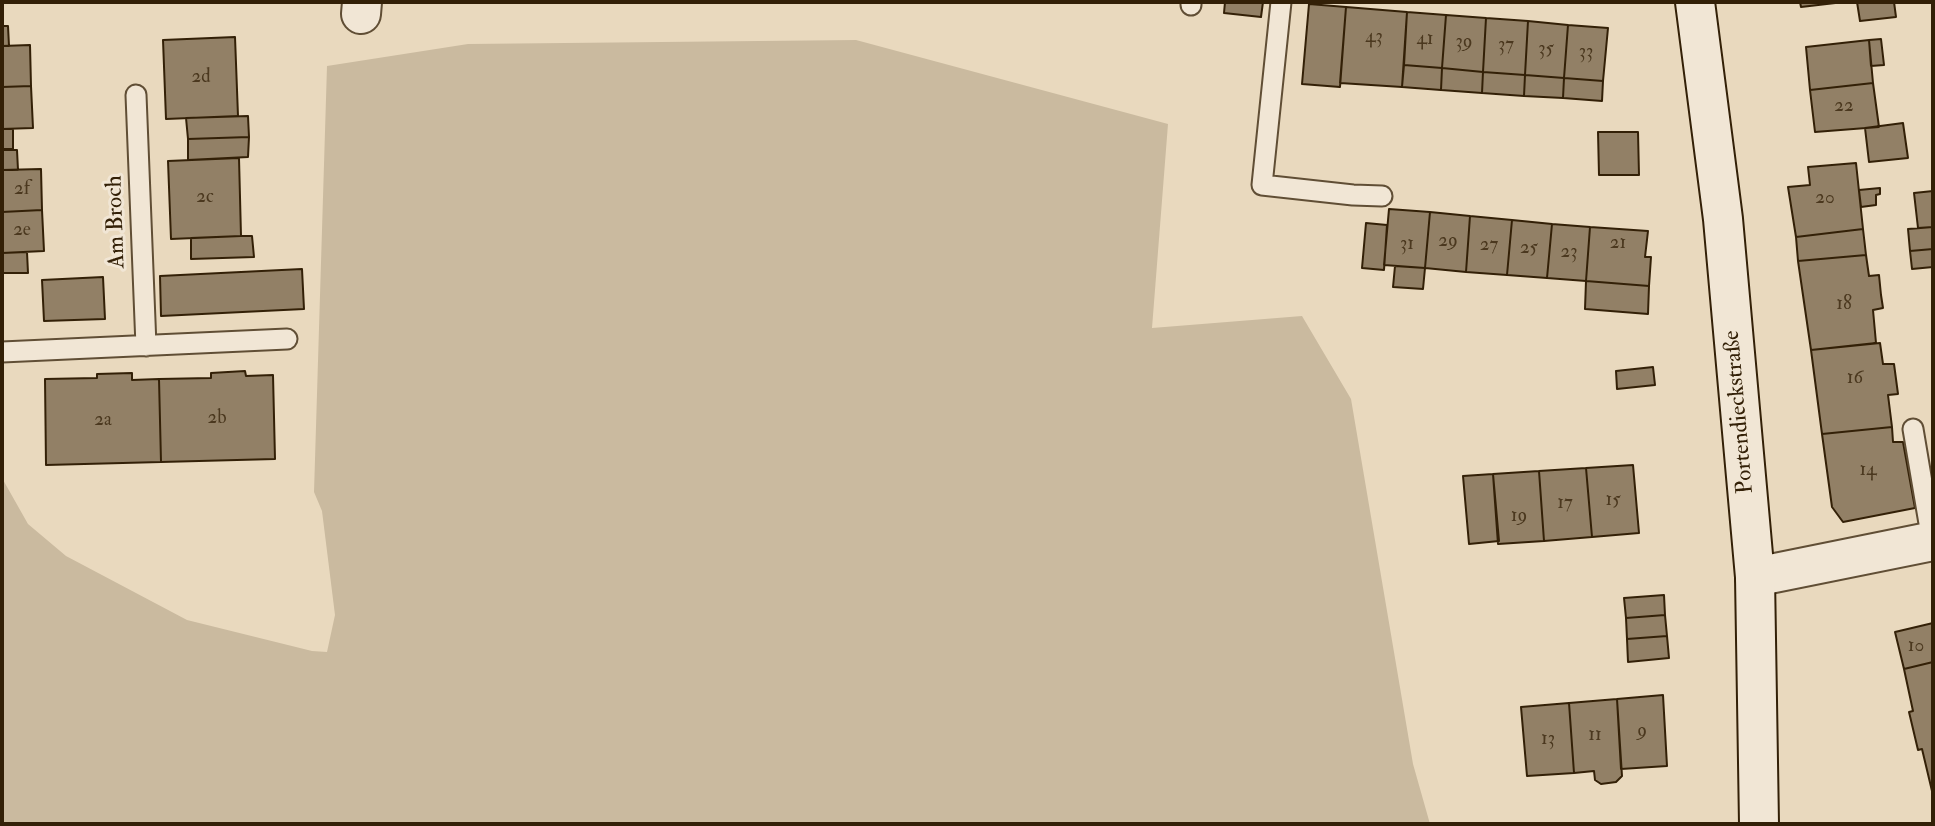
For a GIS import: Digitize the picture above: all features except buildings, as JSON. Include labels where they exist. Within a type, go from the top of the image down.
[{"type":"street","name":"Portendieckstraße","points":[[1695,2],[1723,219],[1755,578],[1759,824]]},
{"type":"street","points":[[1755,578],[1933,541]]},
{"type":"lane","points":[[1281,2],[1262,185],[1382,196]]},
{"type":"lane","name":"Am Broch","points":[[136,95],[146,346]]},
{"type":"lane","points":[[2,352],[287,339]]},
{"type":"lane","points":[[1913,429],[1933,541]]},
{"type":"shaded area","points":[[856,40],[1168,124],[1152,328],[1302,316],[1351,399],[1413,764],[1430,824],[2,824],[2,478],[28,524],[66,556],[187,620],[312,651],[327,652],[335,615],[322,511],[314,492],[327,66],[468,44]]}]
